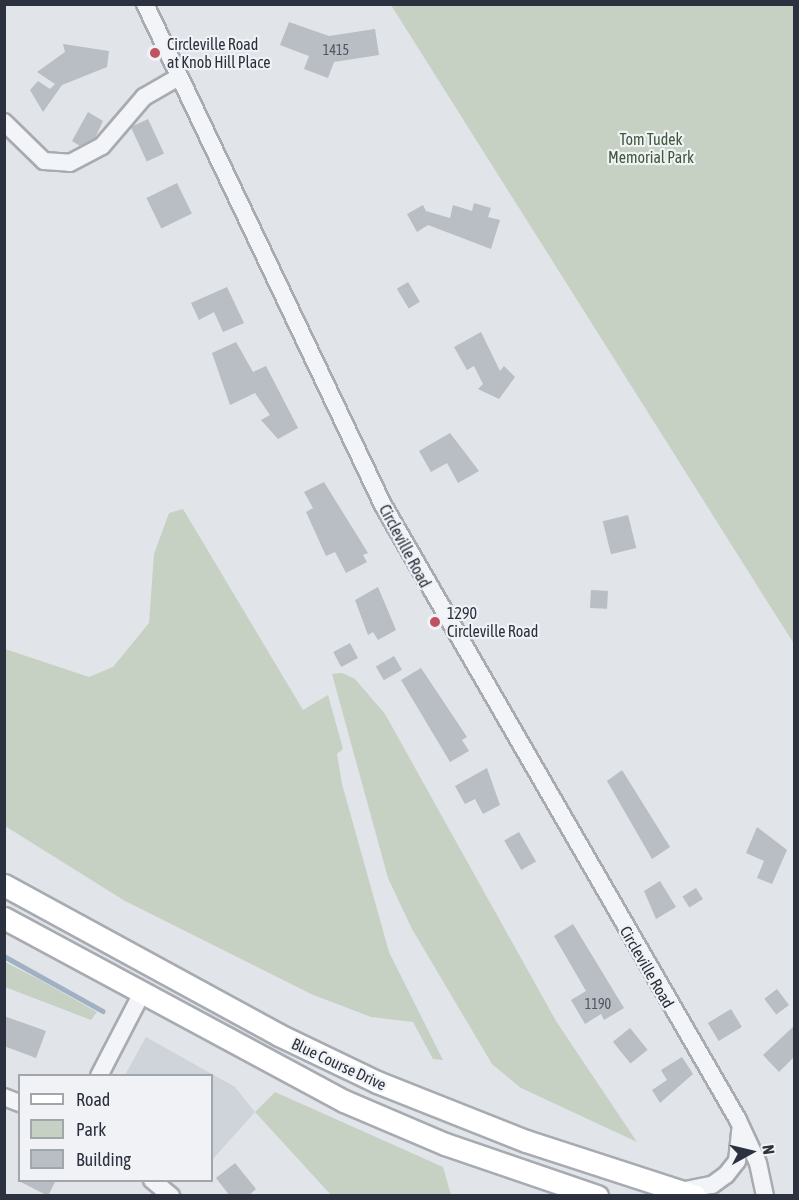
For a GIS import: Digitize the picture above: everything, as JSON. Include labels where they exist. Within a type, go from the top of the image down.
[{"type":"main road","name":"Blue Course Drive","points":[[4,885],[279,1035],[376,1082],[478,1124],[687,1193]]},
{"type":"main road","name":"Blue Course Drive","points":[[4,918],[344,1101],[445,1144],[597,1196]]},
{"type":"street","name":"Circleville Road","points":[[145,4],[177,78],[394,525],[738,1120],[758,1163],[765,1196]]},
{"type":"street","points":[[4,122],[44,161],[70,163],[102,146],[144,97],[177,78]]},
{"type":"street","points":[[100,1074],[142,993]]},
{"type":"street","points":[[4,1097],[18,1103]]},
{"type":"street","points":[[687,1193],[712,1185],[733,1168],[741,1149],[738,1120]]},
{"type":"street","points":[[154,1182],[171,1196]]},
{"type":"shaded area","points":[[146,1037],[212,1074],[126,1074]]},
{"type":"shaded area","points":[[213,1075],[235,1087],[255,1112],[213,1159]]},
{"type":"green space","name":"Tom Tudek Memorial Park","points":[[391,5],[794,5],[794,644]]},
{"type":"green space","points":[[183,509],[303,710],[328,695],[343,749],[337,754],[342,784],[389,952],[443,1060],[433,1059],[413,1022],[371,1017],[311,994],[125,901],[5,826],[5,649],[89,677],[113,667],[149,623],[154,554],[169,513]]},
{"type":"green space","points":[[342,673],[355,679],[385,714],[556,1021],[637,1142],[521,1088],[492,1064],[412,929],[388,878],[332,674]]},
{"type":"green space","points":[[5,962],[97,1012],[91,1020],[5,987]]},
{"type":"green space","points":[[275,1092],[443,1167],[451,1195],[331,1195],[255,1112]]},
{"type":"building","points":[[289,22],[329,36],[375,29],[379,55],[334,62],[328,78],[304,69],[309,56],[280,45]]},
{"type":"building","points":[[63,44],[109,51],[107,67],[62,85],[43,112],[30,90],[38,81],[50,89],[55,84],[37,72],[65,52]]},
{"type":"building","points":[[88,112],[103,121],[95,138],[80,146],[72,141]]},
{"type":"building","points":[[148,119],[164,153],[147,161],[131,127]]},
{"type":"building","points":[[177,183],[192,214],[161,228],[146,198]]},
{"type":"building","points":[[474,203],[491,208],[488,217],[500,220],[491,249],[428,225],[417,232],[407,214],[423,205],[426,211],[450,218],[453,205],[472,211]]},
{"type":"building","points":[[408,282],[420,302],[409,308],[397,289]]},
{"type":"building","points":[[227,287],[244,323],[223,332],[214,312],[199,320],[191,303]]},
{"type":"building","points":[[481,332],[500,371],[504,366],[515,377],[499,399],[478,389],[483,384],[474,366],[467,370],[454,347]]},
{"type":"building","points":[[236,342],[253,372],[266,366],[298,428],[278,439],[261,420],[270,415],[255,393],[230,405],[212,353]]},
{"type":"building","points":[[450,433],[479,471],[458,483],[447,463],[431,472],[419,451]]},
{"type":"building","points":[[324,482],[368,553],[363,555],[367,562],[346,573],[335,552],[326,556],[306,512],[313,508],[304,492]]},
{"type":"building","points":[[628,515],[636,548],[611,554],[603,521]]},
{"type":"building","points":[[378,587],[396,630],[378,640],[373,632],[368,635],[355,600]]},
{"type":"building","points":[[591,590],[608,591],[607,609],[590,608]]},
{"type":"building","points":[[350,643],[358,658],[341,667],[333,652]]},
{"type":"building","points":[[394,656],[402,670],[384,680],[376,666]]},
{"type":"building","points":[[421,668],[467,737],[462,740],[469,751],[450,762],[401,680]]},
{"type":"building","points":[[487,768],[500,805],[483,814],[475,799],[465,804],[455,786]]},
{"type":"building","points":[[622,770],[670,847],[652,859],[607,781]]},
{"type":"building","points":[[757,827],[787,850],[772,884],[757,878],[764,861],[746,853]]},
{"type":"building","points":[[519,832],[536,861],[521,870],[504,840]]},
{"type":"building","points":[[660,881],[676,907],[656,919],[644,891]]},
{"type":"building","points":[[696,888],[703,899],[689,908],[682,896]]},
{"type":"building","points":[[573,924],[624,1008],[604,1020],[601,1014],[585,1024],[571,1000],[586,991],[554,936]]},
{"type":"building","points":[[777,989],[789,1005],[776,1015],[764,999]]},
{"type":"building","points":[[731,1009],[742,1027],[719,1041],[708,1023]]},
{"type":"building","points":[[4,1016],[46,1031],[36,1058],[4,1046]]},
{"type":"building","points":[[795,1025],[795,1056],[779,1072],[763,1055]]},
{"type":"building","points":[[630,1028],[648,1050],[631,1064],[613,1042]]},
{"type":"building","points":[[682,1057],[693,1074],[660,1103],[652,1090],[667,1080],[661,1070]]},
{"type":"building","points":[[235,1163],[256,1189],[248,1196],[230,1196],[216,1178]]},
{"type":"building","points":[[21,1182],[55,1182],[48,1196]]},
{"type":"waterway","points":[[4,956],[103,1011]]},
{"type":"place","name":"Circleville Road at Knob Hill Place","points":[[155,53]]},
{"type":"place","name":"1290 Circleville Road","points":[[435,622]]}]
